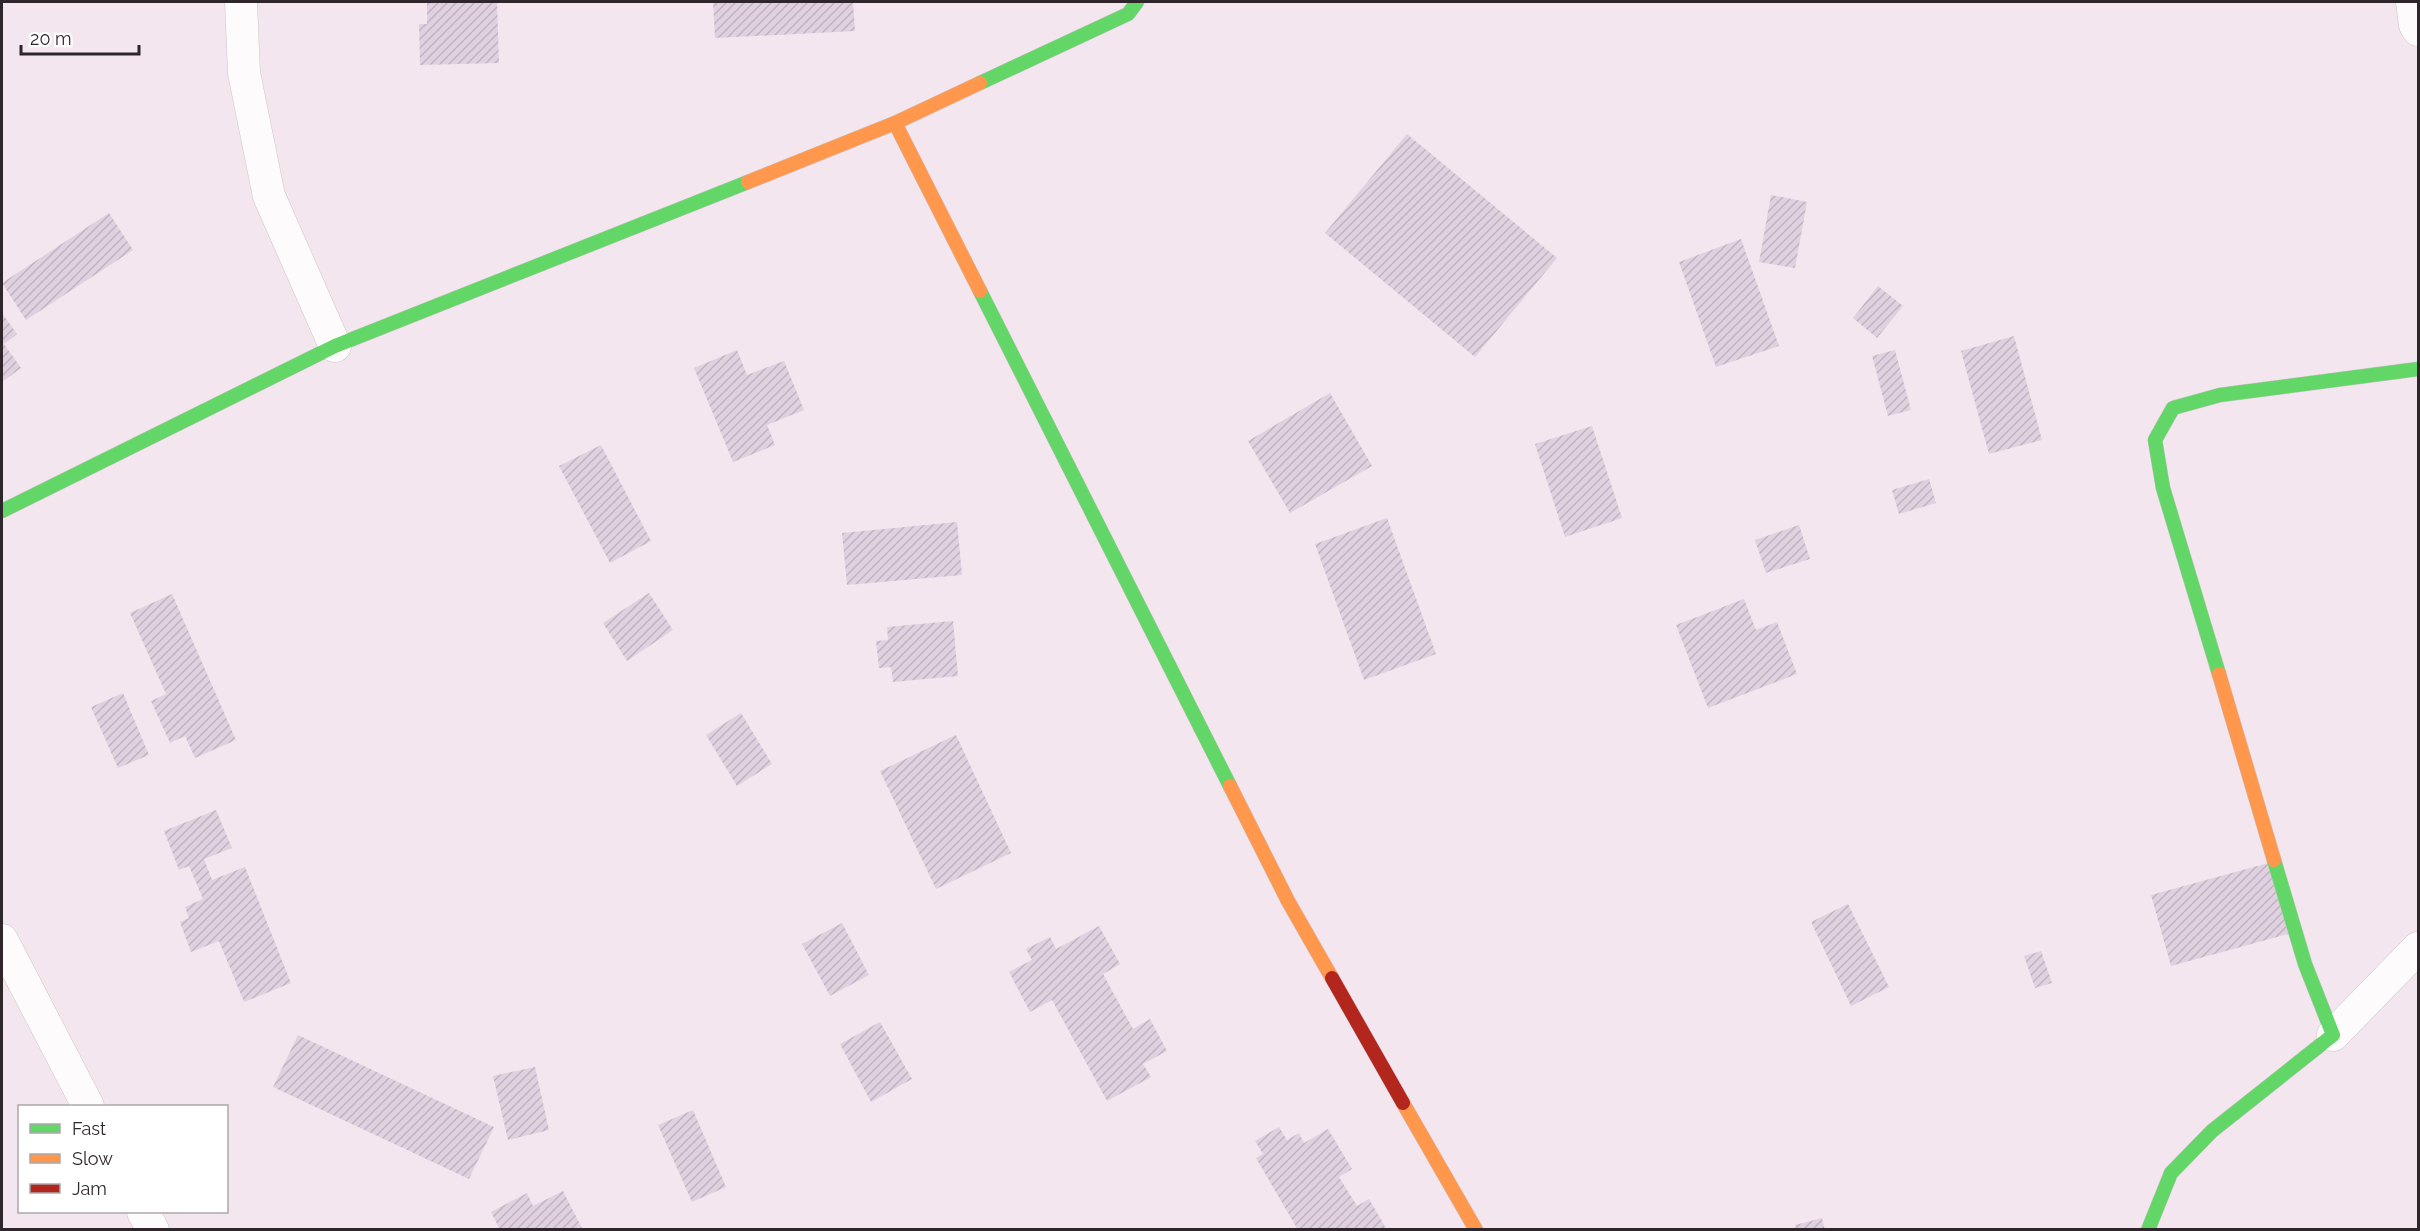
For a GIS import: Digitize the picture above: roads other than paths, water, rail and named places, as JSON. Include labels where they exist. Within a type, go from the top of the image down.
[{"type":"street","points":[[241,2],[244,73],[269,196],[335,346]]},
{"type":"street","points":[[2,511],[335,346],[895,123],[1128,14],[1137,2]]},
{"type":"street","points":[[2412,2],[2415,25],[2418,30]]},
{"type":"street","points":[[895,123],[1288,901],[1476,1230]]},
{"type":"street","points":[[2333,1035],[2298,942],[2163,488],[2155,440],[2173,408],[2220,394],[2418,369]]},
{"type":"street","points":[[2,940],[87,1105]]},
{"type":"street","points":[[2148,1230],[2171,1173],[2212,1131],[2333,1035],[2418,948]]},
{"type":"street","points":[[144,1213],[153,1230]]}]
